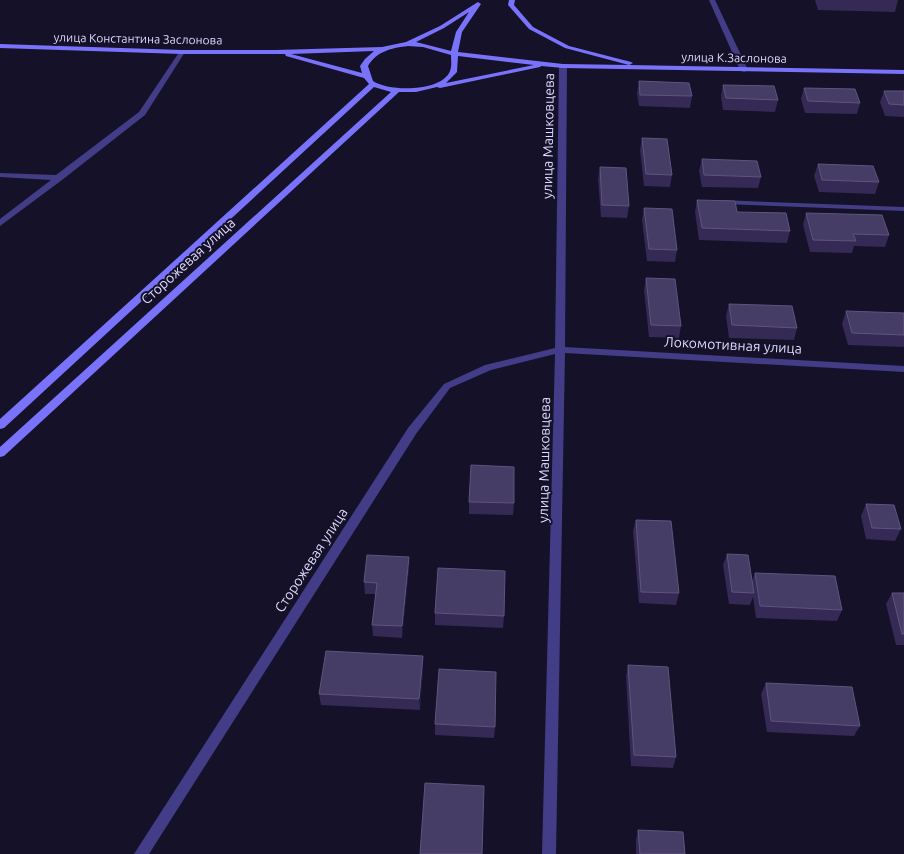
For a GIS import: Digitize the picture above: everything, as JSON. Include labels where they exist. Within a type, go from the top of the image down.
[{"type":"main road","points":[[512,0],[511,5],[531,28],[567,47],[649,68]]},
{"type":"main road","points":[[276,52],[381,49],[408,44],[442,27],[480,2]]},
{"type":"main road","points":[[421,90],[436,86],[448,79],[454,71],[454,54],[459,32],[480,2]]},
{"type":"main road","name":"улица К.Заслонова","points":[[408,44],[423,45],[454,54],[563,66],[904,72]]},
{"type":"main road","name":"улица Константина Заслонова","points":[[0,46],[182,52],[276,52]]},
{"type":"main road","points":[[381,49],[368,58],[364,66],[366,76],[373,84],[396,91],[421,90],[480,79],[545,64]]},
{"type":"main road","points":[[276,52],[366,76]]},
{"type":"main road","name":"Сторожевая улица","points":[[0,425],[373,84]]},
{"type":"main road","name":"Сторожевая улица","points":[[0,453],[396,91]]},
{"type":"street","points":[[712,0],[744,70]]},
{"type":"street","points":[[0,223],[142,113],[182,52]]},
{"type":"street","name":"улица Машковцева","points":[[550,854],[560,350],[563,66]]},
{"type":"street","points":[[0,175],[59,178]]},
{"type":"street","points":[[716,202],[904,209]]},
{"type":"street","name":"Локомотивная улица","points":[[560,350],[904,369]]},
{"type":"street","name":"Сторожевая улица","points":[[140,854],[412,431],[447,386],[488,367],[560,350]]},
{"type":"building","points":[[639,81],[689,83],[692,96],[640,95]]},
{"type":"building","points":[[723,85],[774,86],[778,100],[726,98]]},
{"type":"building","points":[[804,88],[855,89],[860,103],[808,101]]},
{"type":"building","points":[[884,91],[904,91],[904,105],[889,104]]},
{"type":"building","points":[[642,138],[667,139],[672,175],[646,174]]},
{"type":"building","points":[[702,159],[757,161],[761,177],[704,175]]},
{"type":"building","points":[[818,164],[873,166],[879,182],[822,180]]},
{"type":"building","points":[[600,167],[626,168],[629,206],[602,205]]},
{"type":"building","points":[[697,200],[735,201],[737,212],[786,213],[790,231],[702,228]]},
{"type":"building","points":[[644,208],[672,209],[677,250],[649,249]]},
{"type":"building","points":[[806,213],[882,215],[889,235],[853,234],[856,241],[813,240]]},
{"type":"building","points":[[646,278],[675,279],[681,326],[651,325]]},
{"type":"building","points":[[729,304],[792,306],[797,328],[732,325]]},
{"type":"building","points":[[846,311],[904,313],[904,335],[852,333]]},
{"type":"building","points":[[471,465],[514,467],[514,503],[469,502]]},
{"type":"building","points":[[866,504],[894,505],[901,529],[872,528]]},
{"type":"building","points":[[636,520],[671,521],[679,593],[641,592]]},
{"type":"building","points":[[727,554],[748,555],[754,593],[732,592]]},
{"type":"building","points":[[367,555],[409,557],[402,626],[372,625],[377,583],[364,582]]},
{"type":"building","points":[[438,568],[505,571],[504,616],[435,613]]},
{"type":"building","points":[[755,573],[835,576],[842,610],[760,606]]},
{"type":"building","points":[[892,593],[904,593],[904,634],[902,634]]},
{"type":"building","points":[[326,651],[423,656],[419,699],[319,694]]},
{"type":"building","points":[[628,665],[668,667],[676,757],[634,755]]},
{"type":"building","points":[[439,669],[496,672],[495,727],[435,724]]},
{"type":"building","points":[[766,683],[852,687],[860,726],[771,721]]},
{"type":"building","points":[[425,783],[484,786],[482,854],[420,854]]},
{"type":"building","points":[[638,830],[683,832],[685,854],[640,854]]}]
